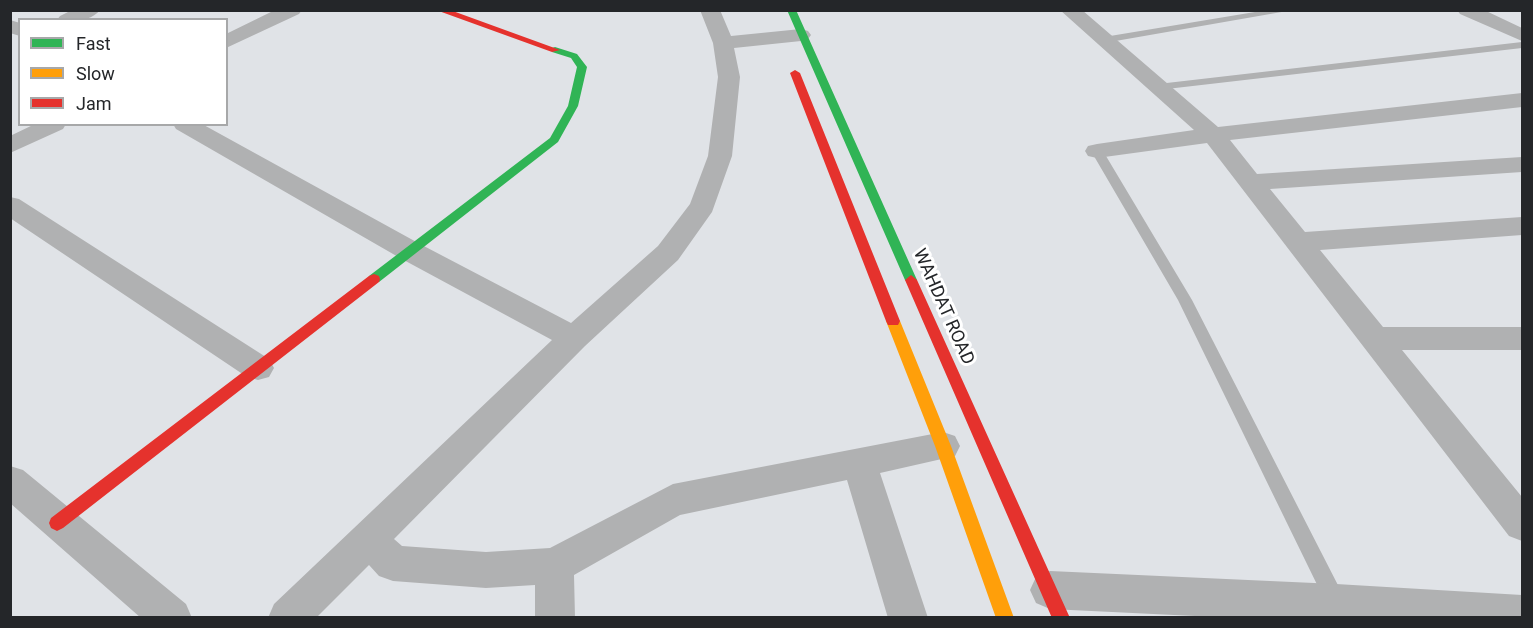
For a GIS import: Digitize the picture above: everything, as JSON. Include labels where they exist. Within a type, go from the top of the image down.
[{"type":"main road","points":[[57,523],[554,140],[570,118],[580,88],[582,67],[574,56],[440,10]]},
{"type":"main road","name":"WAHDAT ROAD","points":[[791,10],[786,39],[942,446],[1005,618]]},
{"type":"main road","name":"WAHDAT ROAD","points":[[786,39],[1055,604]]},
{"type":"street","points":[[72,18],[90,10]]},
{"type":"street","points":[[228,41],[292,10]]},
{"type":"street","points":[[288,618],[574,338],[668,252],[703,206],[720,156],[729,78],[723,43],[710,10]]},
{"type":"street","points":[[1070,10],[1213,135],[1522,524]]},
{"type":"street","points":[[1467,10],[1522,35]]},
{"type":"street","points":[[723,43],[786,39]]},
{"type":"street","points":[[1097,151],[1213,135],[1522,100]]},
{"type":"street","points":[[10,146],[50,126]]},
{"type":"street","points":[[188,126],[410,251],[574,338]]},
{"type":"street","points":[[1250,182],[1522,164]]},
{"type":"street","points":[[10,205],[258,368]]},
{"type":"street","points":[[1298,242],[1522,226]]},
{"type":"street","points":[[1375,339],[1522,338]]},
{"type":"street","points":[[369,540],[393,563],[486,570],[554,566],[673,500],[942,446]]},
{"type":"street","points":[[859,463],[909,618]]},
{"type":"street","points":[[10,482],[172,618]]},
{"type":"street","points":[[554,566],[555,618]]},
{"type":"street","points":[[1055,604],[1522,615]]},
{"type":"lane","points":[[1104,40],[1288,10]]},
{"type":"lane","points":[[1158,87],[1522,45]]},
{"type":"lane","points":[[1097,151],[1185,300],[1338,610]]},
{"type":"traffic: fast","points":[[791,10],[911,280]]},
{"type":"traffic: fast","points":[[374,279],[554,140],[573,106],[582,67],[574,56],[555,50]]},
{"type":"traffic: slow","points":[[893,321],[943,446],[1005,618]]},
{"type":"traffic: jam","points":[[440,10],[555,50]]},
{"type":"traffic: jam","points":[[795,73],[893,321]]},
{"type":"traffic: jam","points":[[57,523],[374,279]]},
{"type":"traffic: jam","points":[[911,280],[1061,618]]}]
